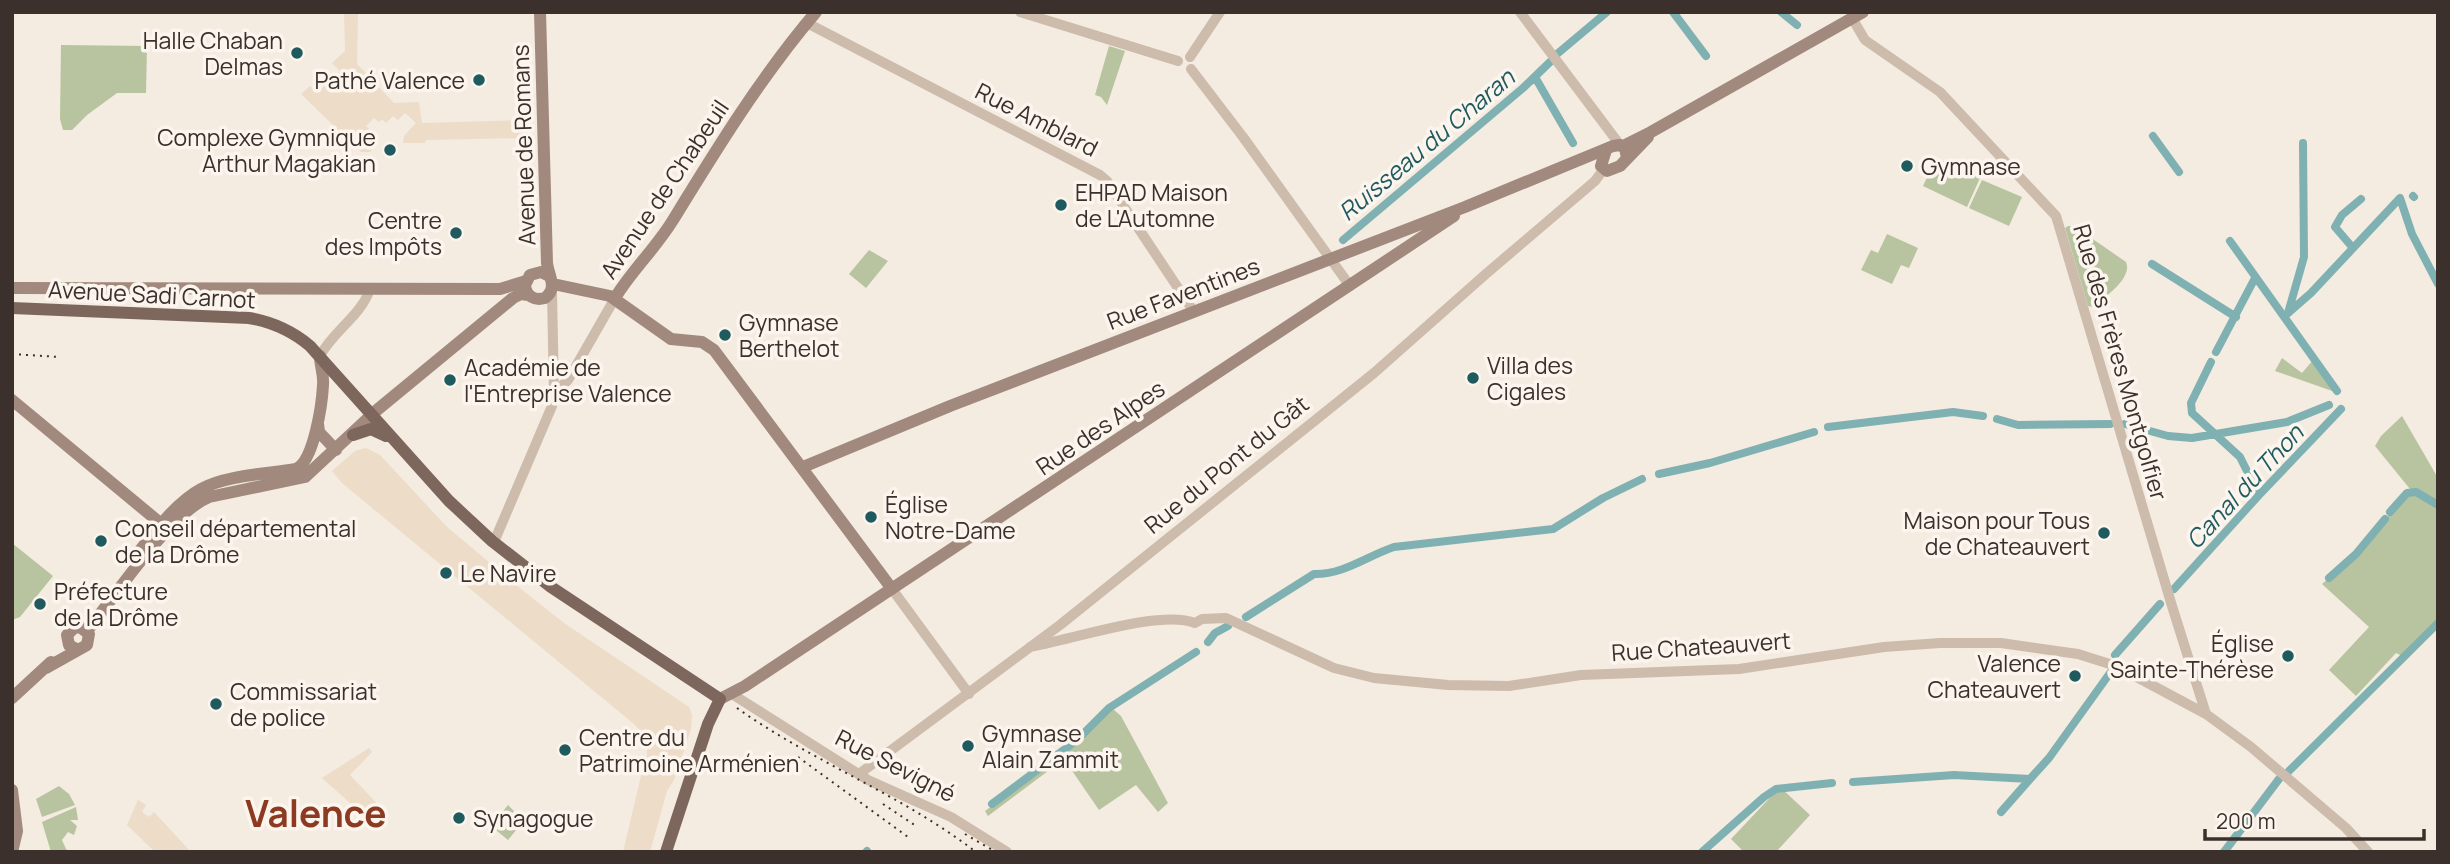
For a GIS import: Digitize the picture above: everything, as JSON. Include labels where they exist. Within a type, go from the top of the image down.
[{"type":"main road","name":"Avenue de Romans","points":[[533,12],[540,262],[551,283]]},
{"type":"main road","name":"Avenue de Romans","points":[[540,12],[551,283]]},
{"type":"main road","name":"Avenue de Chabeuil","points":[[615,298],[672,221],[773,66],[816,12]]},
{"type":"main road","points":[[1580,161],[1616,169],[1623,149],[1857,15]]},
{"type":"main road","name":"Rue Faventines","points":[[803,467],[950,406],[1331,258],[1429,226],[1465,207],[1606,150],[1623,149]]},
{"type":"main road","points":[[1602,168],[1606,150]]},
{"type":"main road","name":"Rue des Alpes","points":[[726,696],[1350,286],[1429,226]]},
{"type":"main road","points":[[528,295],[525,288],[530,275],[551,283],[605,294],[615,298],[671,339],[702,342],[714,350],[892,589]]},
{"type":"main road","points":[[12,288],[500,289],[526,281]]},
{"type":"main road","points":[[165,527],[197,502],[209,497],[300,480],[318,468],[372,415],[513,298],[521,294],[542,299],[551,283]]},
{"type":"main road","points":[[500,289],[513,298]]},
{"type":"main road","name":"Avenue Sadi Carnot","points":[[12,308],[248,318],[265,320],[292,332],[320,356],[449,501],[493,541],[551,587],[726,696]]},
{"type":"main road","points":[[84,629],[165,527],[203,488],[220,481],[302,466],[311,448],[323,387],[320,356]]},
{"type":"main road","points":[[323,387],[333,382],[347,389]]},
{"type":"main road","points":[[12,400],[165,527]]},
{"type":"main road","points":[[317,420],[319,432],[335,450]]},
{"type":"main road","name":"Avenue Sadi Carnot","points":[[353,435],[371,429],[396,442]]},
{"type":"main road","points":[[73,647],[67,639],[69,632],[74,628],[84,629]]},
{"type":"main road","points":[[15,694],[73,647],[87,645],[89,638],[84,629]]},
{"type":"main road","points":[[666,852],[708,724],[726,696]]},
{"type":"main road","points":[[12,790],[17,830],[12,852]]},
{"type":"street","points":[[1020,12],[1178,61],[1182,70],[1191,69]]},
{"type":"street","points":[[1190,57],[1220,12]]},
{"type":"street","points":[[1520,12],[1623,149]]},
{"type":"street","name":"Rue des Frères Montgolfier","points":[[1857,15],[1865,40],[1940,92],[2056,216],[2169,599],[2206,713]]},
{"type":"street","name":"Rue Amblard","points":[[807,23],[1100,175],[1107,181],[1194,312]]},
{"type":"street","points":[[1178,61],[1182,56],[1190,57]]},
{"type":"street","points":[[1190,57],[1194,64],[1191,69]]},
{"type":"street","points":[[1191,69],[1350,286]]},
{"type":"street","name":"Rue du Pont du Gât","points":[[859,774],[1060,625],[1374,373],[1595,181],[1602,168]]},
{"type":"street","name":"Avenue de Romans","points":[[551,283],[554,393]]},
{"type":"street","points":[[320,356],[366,300],[370,289]]},
{"type":"street","name":"Avenue de Chabeuil","points":[[554,393],[572,374],[615,298]]},
{"type":"street","points":[[493,541],[550,410],[554,393]]},
{"type":"street","points":[[892,589],[969,694]]},
{"type":"street","name":"Rue Chateauvert","points":[[1030,647],[1147,621],[1179,618],[1195,622],[1217,618],[1232,619],[1334,668],[1374,678],[1458,686],[1509,686],[1581,675],[1739,669],[1884,647],[1940,643],[2001,643],[2078,654],[2111,664],[2206,713],[2346,828],[2368,852]]},
{"type":"street","name":"Rue Sevigné","points":[[726,696],[878,785],[951,817],[1007,851]]},
{"type":"green space","points":[[61,45],[147,46],[146,93],[117,93],[72,130],[63,130],[60,119]]},
{"type":"green space","points":[[1109,46],[1125,51],[1107,105],[1101,97],[1095,95]]},
{"type":"green space","points":[[1936,158],[1980,178],[1967,207],[1923,186]]},
{"type":"green space","points":[[1982,180],[2022,197],[2009,226],[1969,208]]},
{"type":"green space","points":[[2074,226],[2126,262],[2127,268],[2122,281],[2093,307],[2088,306],[2065,228]]},
{"type":"green space","points":[[1887,234],[1918,248],[1909,268],[1901,265],[1892,284],[1861,270],[1871,250],[1878,253]]},
{"type":"green space","points":[[869,250],[888,261],[866,288],[849,274]]},
{"type":"green space","points":[[2282,358],[2302,373],[2313,360],[2335,392],[2275,371]]},
{"type":"green space","points":[[2402,416],[2438,478],[2438,624],[2404,657],[2396,653],[2356,696],[2329,670],[2369,627],[2322,584],[2356,554],[2410,489],[2375,446],[2381,436]]},
{"type":"green space","points":[[12,543],[53,576],[20,617],[12,620]]},
{"type":"green space","points":[[1113,709],[1121,716],[1168,803],[1158,812],[1136,785],[1099,810],[1064,759],[988,816],[985,811],[1063,754]]},
{"type":"green space","points":[[59,786],[69,794],[75,805],[42,817],[36,799]]},
{"type":"green space","points":[[1780,787],[1810,815],[1776,852],[1744,852],[1731,839]]},
{"type":"green space","points":[[508,805],[514,811],[512,814],[522,823],[508,840],[491,826]]},
{"type":"green space","points":[[76,807],[78,820],[70,820],[77,826],[74,835],[68,832],[62,840],[66,849],[71,852],[51,852],[42,822]]},
{"type":"shaded area","points":[[344,12],[358,12],[357,64],[394,103],[419,102],[422,123],[528,120],[528,138],[403,143],[404,136],[416,123],[405,113],[398,120],[393,116],[386,123],[382,119],[379,122],[374,118],[366,126],[371,131],[368,134],[371,137],[371,152],[361,152],[301,94],[310,86],[317,93],[340,71],[332,63],[345,51]]},
{"type":"shaded area","points":[[366,448],[380,455],[447,527],[521,589],[564,623],[689,707],[692,715],[691,729],[674,780],[667,791],[650,852],[623,852],[647,760],[644,735],[342,483],[332,471],[355,451]]},
{"type":"shaded area","points":[[369,748],[372,752],[350,775],[385,812],[376,826],[322,778]]},
{"type":"shaded area","points":[[138,800],[146,805],[142,812],[149,817],[154,812],[191,852],[155,852],[127,825]]},
{"type":"waterway","name":"Ruisseau du Charan","points":[[1557,54],[1607,12]]},
{"type":"waterway","name":"Ruisseau du Charan","points":[[1673,12],[1706,56]]},
{"type":"waterway","points":[[1781,12],[1797,25]]},
{"type":"waterway","name":"Ruisseau du Charan","points":[[1343,240],[1523,88],[1550,62]]},
{"type":"waterway","name":"Ruisseau du Charan","points":[[1535,77],[1573,143]]},
{"type":"waterway","points":[[2153,136],[2179,172]]},
{"type":"waterway","points":[[2288,313],[2304,257],[2303,143]]},
{"type":"waterway","points":[[2287,314],[2311,293],[2400,198],[2412,234],[2438,284]]},
{"type":"waterway","points":[[2353,248],[2335,227],[2342,215],[2361,199]]},
{"type":"waterway","points":[[2230,241],[2337,391]]},
{"type":"waterway","name":"Canal du Thon","points":[[2152,264],[2236,317]]},
{"type":"waterway","name":"Canal du Thon","points":[[2216,352],[2255,278]]},
{"type":"waterway","points":[[2211,362],[2191,403],[2192,413],[2240,457],[2259,495]]},
{"type":"waterway","points":[[2125,424],[2168,436],[2192,438],[2287,422],[2329,405]]},
{"type":"waterway","name":"Canal du Thon","points":[[2174,589],[2341,409]]},
{"type":"waterway","points":[[1828,427],[1953,412],[1983,416]]},
{"type":"waterway","points":[[1997,419],[2018,425],[2110,424]]},
{"type":"waterway","points":[[1659,474],[1710,463],[1814,432]]},
{"type":"waterway","points":[[1246,617],[1314,574],[1345,568],[1394,547],[1553,529],[1603,498],[1642,479]]},
{"type":"waterway","points":[[2390,512],[2407,493],[2416,492],[2438,505]]},
{"type":"waterway","points":[[2329,578],[2356,554],[2385,519]]},
{"type":"waterway","name":"Canal du Thon","points":[[2115,655],[2160,604]]},
{"type":"waterway","points":[[2288,772],[2438,623]]},
{"type":"waterway","points":[[1208,642],[1215,633],[1228,626]]},
{"type":"waterway","points":[[992,804],[1077,740],[1109,708],[1196,652]]},
{"type":"waterway","points":[[1853,782],[1954,775],[2030,779],[2049,758],[2110,673]]},
{"type":"waterway","points":[[2001,812],[2030,779]]},
{"type":"waterway","points":[[2224,852],[2279,779]]},
{"type":"waterway","points":[[1702,852],[1776,789],[1832,783]]},
{"type":"railway","points":[[12,354],[59,357]]},
{"type":"railway","points":[[737,708],[796,745],[918,813],[976,852]]},
{"type":"railway","points":[[798,757],[908,837]]},
{"type":"railway","points":[[883,804],[916,826]]},
{"type":"railway","points":[[965,834],[996,852]]},
{"type":"place","name":"Halle Chaban Delmas","points":[[297,53]]},
{"type":"place","name":"Pathé Valence","points":[[479,80]]},
{"type":"place","name":"Complexe Gymnique Arthur Magakian","points":[[390,150]]},
{"type":"place","name":"Gymnase","points":[[1907,166]]},
{"type":"place","name":"EHPAD Maison de L'Automne","points":[[1061,205]]},
{"type":"place","name":"Centre des Impôts","points":[[456,233]]},
{"type":"place","name":"Gymnase Berthelot","points":[[725,335]]},
{"type":"place","name":"Villa des Cigales","points":[[1473,378]]},
{"type":"place","name":"Académie de l'Entreprise Valence","points":[[450,380]]},
{"type":"place","name":"Église Notre-Dame","points":[[871,517]]},
{"type":"place","name":"Maison pour Tous de Chateauvert","points":[[2104,533]]},
{"type":"place","name":"Conseil départemental de la Drôme","points":[[101,541]]},
{"type":"place","name":"Le Navire","points":[[446,573]]},
{"type":"place","name":"Préfecture de la Drôme","points":[[40,604]]},
{"type":"place","name":"Église Sainte-Thérèse","points":[[2288,656]]},
{"type":"place","name":"Valence Chateauvert","points":[[2075,676]]},
{"type":"place","name":"Commissariat de police","points":[[216,704]]},
{"type":"place","name":"Gymnase Alain Zammit","points":[[968,746]]},
{"type":"place","name":"Centre du Patrimoine Arménien","points":[[565,750]]},
{"type":"place","name":"Synagogue","points":[[459,818]]},
{"type":"district","name":"Valence","points":[[316,813]]}]
